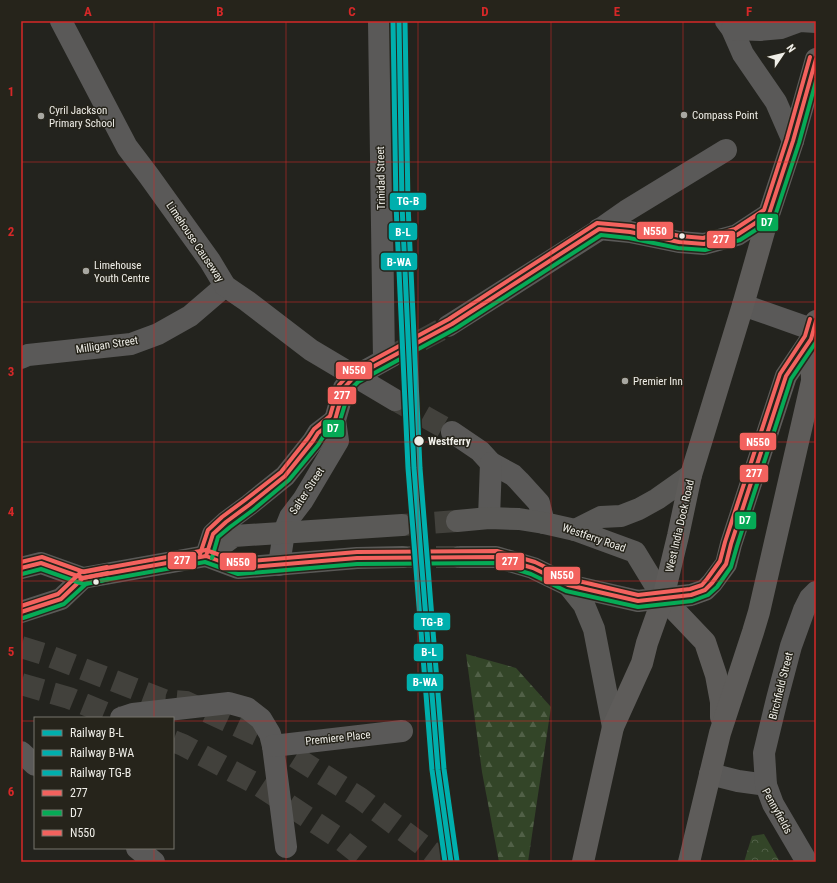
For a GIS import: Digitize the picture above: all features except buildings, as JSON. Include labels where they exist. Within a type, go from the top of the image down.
[{"type":"highway","name":"West India Dock Road","points":[[583,862],[613,727],[642,663],[647,643],[663,598],[691,476],[793,141],[816,59]]},
{"type":"highway","points":[[663,598],[691,595],[705,590],[726,564],[731,544],[786,376],[814,330]]},
{"type":"highway","points":[[689,862],[720,733],[757,618],[812,381],[814,330]]},
{"type":"highway","points":[[663,598],[705,642],[716,675],[721,702],[720,733]]},
{"type":"main road","points":[[575,530],[601,517],[621,516],[639,509],[657,499],[691,476]]},
{"type":"main road","name":"Westferry Road","points":[[457,521],[489,518],[519,519],[544,523],[575,530],[635,552],[663,598]]},
{"type":"main road","points":[[21,568],[41,563],[83,578],[206,556],[234,536],[402,525]]},
{"type":"main road","points":[[206,556],[238,568],[358,558],[403,558]]},
{"type":"main road","points":[[460,556],[496,557],[533,568],[568,585],[638,601],[663,598]]},
{"type":"main road","points":[[21,612],[60,599],[83,578]]},
{"type":"main road","points":[[568,585],[584,605],[594,629],[613,727]]},
{"type":"street","name":"Limehouse Causeway","points":[[61,21],[127,147],[210,261],[225,286],[247,300],[311,350],[394,400]]},
{"type":"street","name":"Trinidad Street","points":[[379,21],[388,358]]},
{"type":"street","points":[[729,25],[760,30],[781,28],[800,21],[816,22]]},
{"type":"street","points":[[729,25],[743,54],[776,102],[793,141]]},
{"type":"street","points":[[448,326],[626,211],[726,150]]},
{"type":"street","points":[[600,229],[630,232],[679,242],[704,244],[737,235],[770,214]]},
{"type":"street","name":"Milligan Street","points":[[21,358],[28,355],[131,344],[158,334],[190,316],[225,286]]},
{"type":"street","points":[[743,305],[814,330]]},
{"type":"street","name":"Salter Street","points":[[279,565],[284,532],[290,517],[306,494],[338,441],[335,420],[344,388],[354,377],[388,358]]},
{"type":"street","points":[[206,556],[213,534],[285,476],[318,433],[335,420]]},
{"type":"street","points":[[452,432],[480,451],[490,463],[513,475],[539,503],[544,523]]},
{"type":"street","points":[[489,518],[490,463]]},
{"type":"street","name":"Birchfield Street","points":[[766,785],[764,752],[777,699],[791,646],[804,610],[810,598],[816,592]]},
{"type":"street","points":[[124,717],[133,714],[229,703],[247,708],[261,720],[270,734],[273,746],[286,847]]},
{"type":"street","name":"Premiere Place","points":[[273,746],[402,731]]},
{"type":"street","name":"Pennyfields","points":[[710,774],[738,781],[766,785],[773,804],[807,862]]},
{"type":"street","points":[[138,849],[154,862]]},
{"type":"green space","points":[[466,654],[516,668],[551,707],[528,862],[499,862],[482,772]]},
{"type":"green space","points":[[764,834],[780,862],[744,862],[752,836]]},
{"type":"tunnel","points":[[392,356],[448,326]]},
{"type":"tunnel","points":[[395,400],[452,432]]},
{"type":"tunnel","points":[[402,525],[457,521]]},
{"type":"tunnel","points":[[403,557],[460,557]]},
{"type":"tunnel","points":[[21,647],[44,654],[164,700],[186,702],[268,740],[360,798],[445,862]]},
{"type":"tunnel","points":[[21,684],[69,698],[116,717]]},
{"type":"tunnel","points":[[174,741],[260,786],[340,839],[369,862]]},
{"type":"rail line","name":"B-WA","points":[[393,21],[396,205],[408,468],[432,770],[445,862]]},
{"type":"rail line","name":"B-L","points":[[399,21],[402,205],[414,468],[438,770],[451,862]]},
{"type":"rail line","name":"TG-B","points":[[405,21],[408,205],[420,468],[444,769],[457,861]]},
{"type":"transit line","name":"N550","points":[[200,554],[208,530],[222,517],[281,472],[314,429],[330,416],[339,385],[351,372],[449,319],[597,223],[631,226],[680,236],[703,238],[735,229],[764,210],[787,139],[810,57]]},
{"type":"transit line","name":"277","points":[[206,556],[213,534],[285,476],[318,433],[335,420],[344,388],[354,377],[452,324],[599,229],[630,232],[679,242],[704,244],[737,235],[769,214],[793,141],[816,59]]},
{"type":"transit line","name":"D7","points":[[212,558],[218,537],[289,480],[323,437],[339,424],[349,391],[358,382],[455,329],[601,235],[629,238],[678,248],[705,250],[740,240],[773,219],[799,143],[816,81]]},
{"type":"transit line","name":"N550","points":[[21,562],[42,557],[84,572],[206,550],[239,562],[357,552],[497,551],[535,562],[570,579],[638,595],[690,589],[702,585],[720,561],[780,374],[805,336],[810,319]]},
{"type":"transit line","name":"277","points":[[21,568],[41,563],[83,578],[206,556],[238,568],[357,558],[496,557],[533,568],[568,585],[638,601],[691,595],[705,590],[726,564],[731,544],[786,376],[811,339],[816,321]]},
{"type":"transit line","name":"D7","points":[[22,574],[41,569],[83,584],[205,562],[238,574],[357,564],[495,563],[531,574],[566,591],[638,607],[692,601],[708,595],[717,587],[731,567],[791,379],[816,342]]},
{"type":"transit line","name":"N550","points":[[21,606],[58,594],[81,572],[107,567]]},
{"type":"transit line","name":"277","points":[[21,612],[61,599],[83,578],[108,573]]},
{"type":"transit line","name":"D7","points":[[23,618],[64,604],[86,584],[109,579]]},
{"type":"place","name":"Compass Point","points":[[684,115]]},
{"type":"place","name":"Cyril Jackson Primary School","points":[[41,116]]},
{"type":"place","name":"Limehouse Youth Centre","points":[[86,271]]},
{"type":"place","name":"Premier Inn","points":[[625,381]]},
{"type":"place","name":"Westferry","points":[[419,441]]}]
